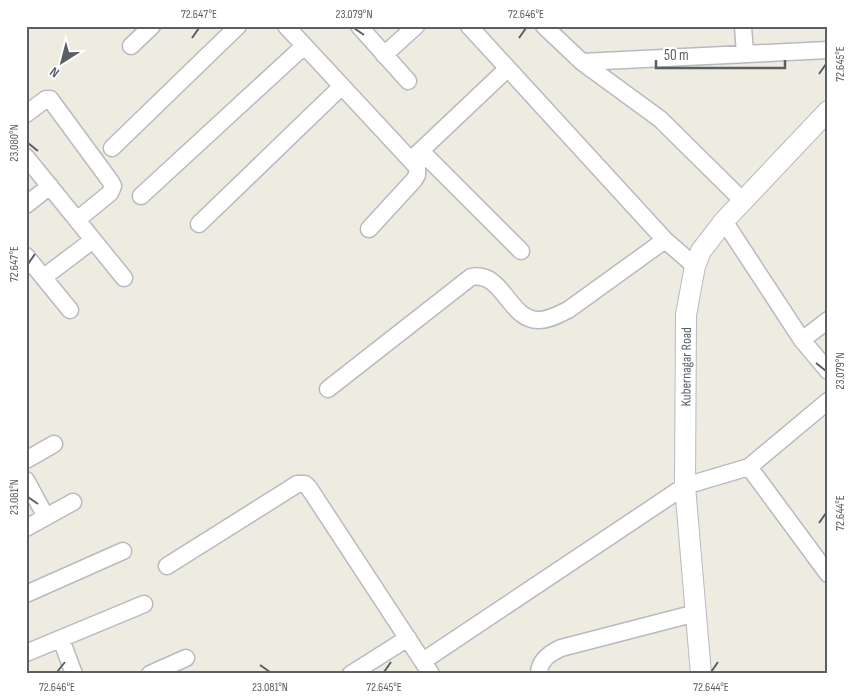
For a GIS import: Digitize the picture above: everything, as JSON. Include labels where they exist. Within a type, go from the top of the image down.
[{"type":"street","points":[[131,46],[152,26]]},
{"type":"street","points":[[112,148],[238,26]]},
{"type":"street","points":[[286,26],[342,86],[521,251]]},
{"type":"street","points":[[359,26],[408,81]]},
{"type":"street","points":[[384,55],[416,26]]},
{"type":"street","points":[[469,26],[665,240],[696,266]]},
{"type":"street","points":[[544,26],[582,62],[660,120],[743,201]]},
{"type":"street","points":[[562,26],[563,45]]},
{"type":"street","points":[[743,26],[745,54]]},
{"type":"street","points":[[141,196],[304,46]]},
{"type":"street","points":[[582,62],[828,50]]},
{"type":"street","points":[[416,156],[507,69]]},
{"type":"street","points":[[199,224],[342,86]]},
{"type":"street","points":[[26,114],[46,99],[50,99],[113,186],[110,193],[77,220]]},
{"type":"street","name":"Kubernagar Road","points":[[701,674],[684,486],[686,316],[696,266],[701,251],[724,221],[828,111]]},
{"type":"street","points":[[370,229],[414,180],[417,170],[416,156]]},
{"type":"street","points":[[26,157],[124,278]]},
{"type":"street","points":[[26,205],[50,186]]},
{"type":"street","points":[[724,221],[802,340],[828,371]]},
{"type":"street","points":[[44,277],[93,240]]},
{"type":"street","points":[[328,389],[471,277],[478,275],[492,281],[522,314],[531,319],[540,320],[554,317],[568,310],[665,240]]},
{"type":"street","points":[[26,256],[70,310]]},
{"type":"street","points":[[802,340],[828,320]]},
{"type":"street","points":[[167,566],[297,484],[305,484],[427,667],[684,486],[749,467],[828,401]]},
{"type":"street","points":[[28,456],[54,444]]},
{"type":"street","points":[[749,467],[828,574]]},
{"type":"street","points":[[26,480],[46,517]]},
{"type":"street","points":[[26,528],[73,502]]},
{"type":"street","points":[[26,594],[123,551]]},
{"type":"street","points":[[26,654],[144,604]]},
{"type":"street","points":[[539,674],[540,664],[551,652],[696,613]]},
{"type":"street","points":[[351,674],[408,638]]},
{"type":"street","points":[[61,639],[74,674]]},
{"type":"street","points":[[150,674],[186,658]]}]
